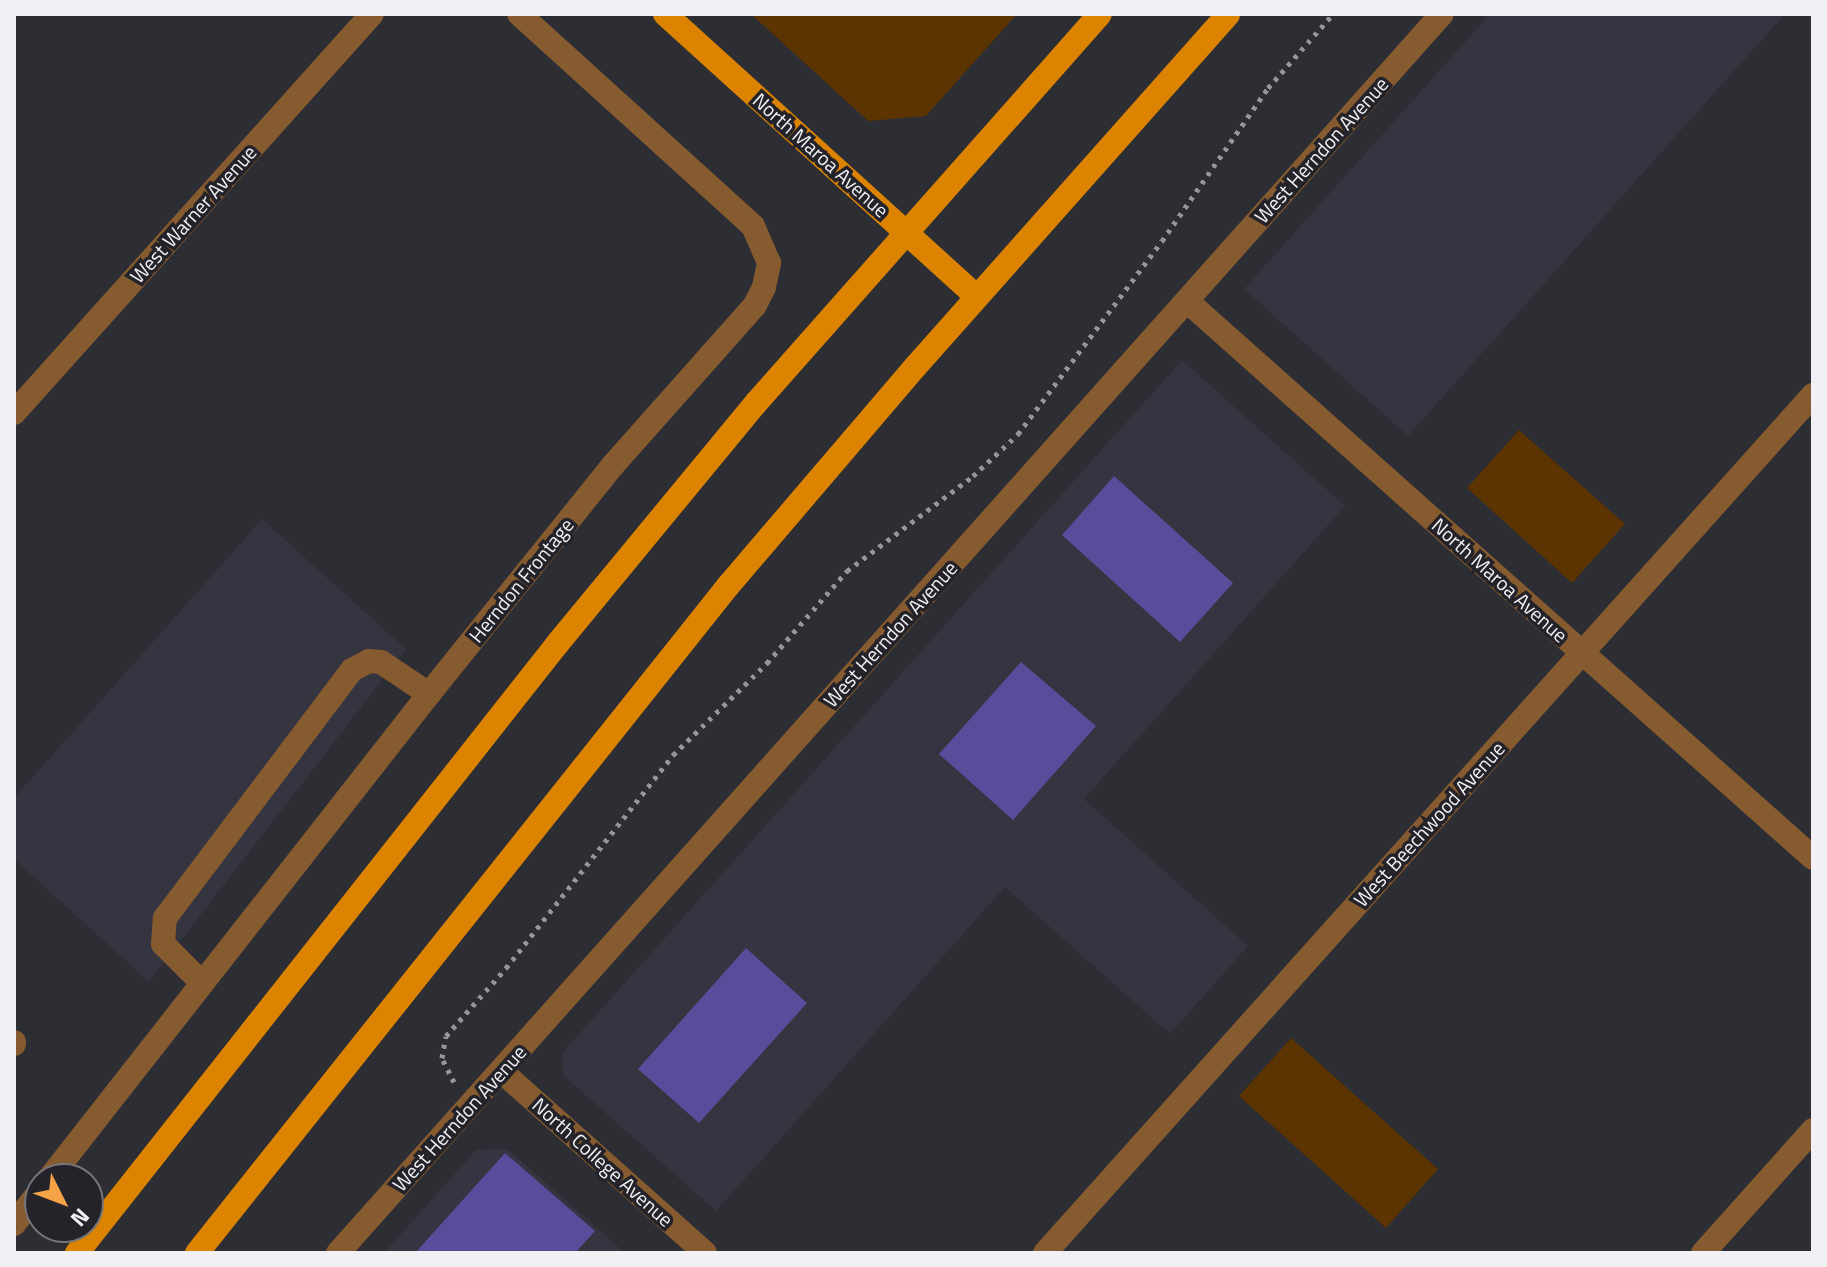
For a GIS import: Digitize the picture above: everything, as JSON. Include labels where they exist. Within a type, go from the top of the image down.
[{"type":"main road","name":"North Maroa Avenue","points":[[665,14],[977,297]]},
{"type":"main road","points":[[77,1253],[558,643],[756,403],[1100,14]]},
{"type":"main road","points":[[197,1253],[728,586],[977,297],[1228,14]]},
{"type":"street","name":"West Warner Avenue","points":[[14,413],[372,14]]},
{"type":"street","name":"Herndon Frontage","points":[[61,1163],[429,694],[614,464],[755,305],[768,276],[767,255],[753,226],[519,14]]},
{"type":"street","name":"West Herndon Avenue","points":[[338,1253],[1442,14]]},
{"type":"street","name":"North Maroa Avenue","points":[[1187,301],[1813,858]]},
{"type":"street","name":"West Beechwood Avenue","points":[[1045,1253],[1813,395]]},
{"type":"street","points":[[202,983],[163,944],[165,918],[352,670],[369,661],[381,662],[429,694]]},
{"type":"street","name":"North College Avenue","points":[[501,1071],[705,1253]]},
{"type":"street","points":[[1703,1253],[1813,1130]]},
{"type":"path","points":[[475,1100],[451,1079],[442,1058],[446,1036],[506,968],[673,755],[767,663],[847,571],[973,476],[1018,434],[1162,241],[1268,88],[1333,14]]},
{"type":"shaded area","points":[[751,14],[1017,14],[926,116],[868,121]]},
{"type":"shaded area","points":[[1490,14],[1785,14],[1408,436],[1244,289]]},
{"type":"shaded area","points":[[1182,360],[1345,506],[1084,799],[1248,946],[1170,1034],[1005,887],[716,1211],[564,1076],[562,1053]]},
{"type":"shaded area","points":[[1519,430],[1625,524],[1572,583],[1467,488]]},
{"type":"shaded area","points":[[262,519],[406,649],[149,982],[14,859],[14,798]]},
{"type":"shaded area","points":[[1291,1038],[1438,1169],[1386,1228],[1239,1096]]},
{"type":"shaded area","points":[[508,1149],[625,1253],[384,1253],[476,1150]]},
{"type":"building","points":[[1114,476],[1233,583],[1180,642],[1062,535]]},
{"type":"building","points":[[1021,662],[1096,726],[1013,820],[939,754]]},
{"type":"building","points":[[746,948],[807,1003],[699,1123],[638,1069]]},
{"type":"building","points":[[505,1153],[595,1231],[575,1253],[415,1253]]}]
